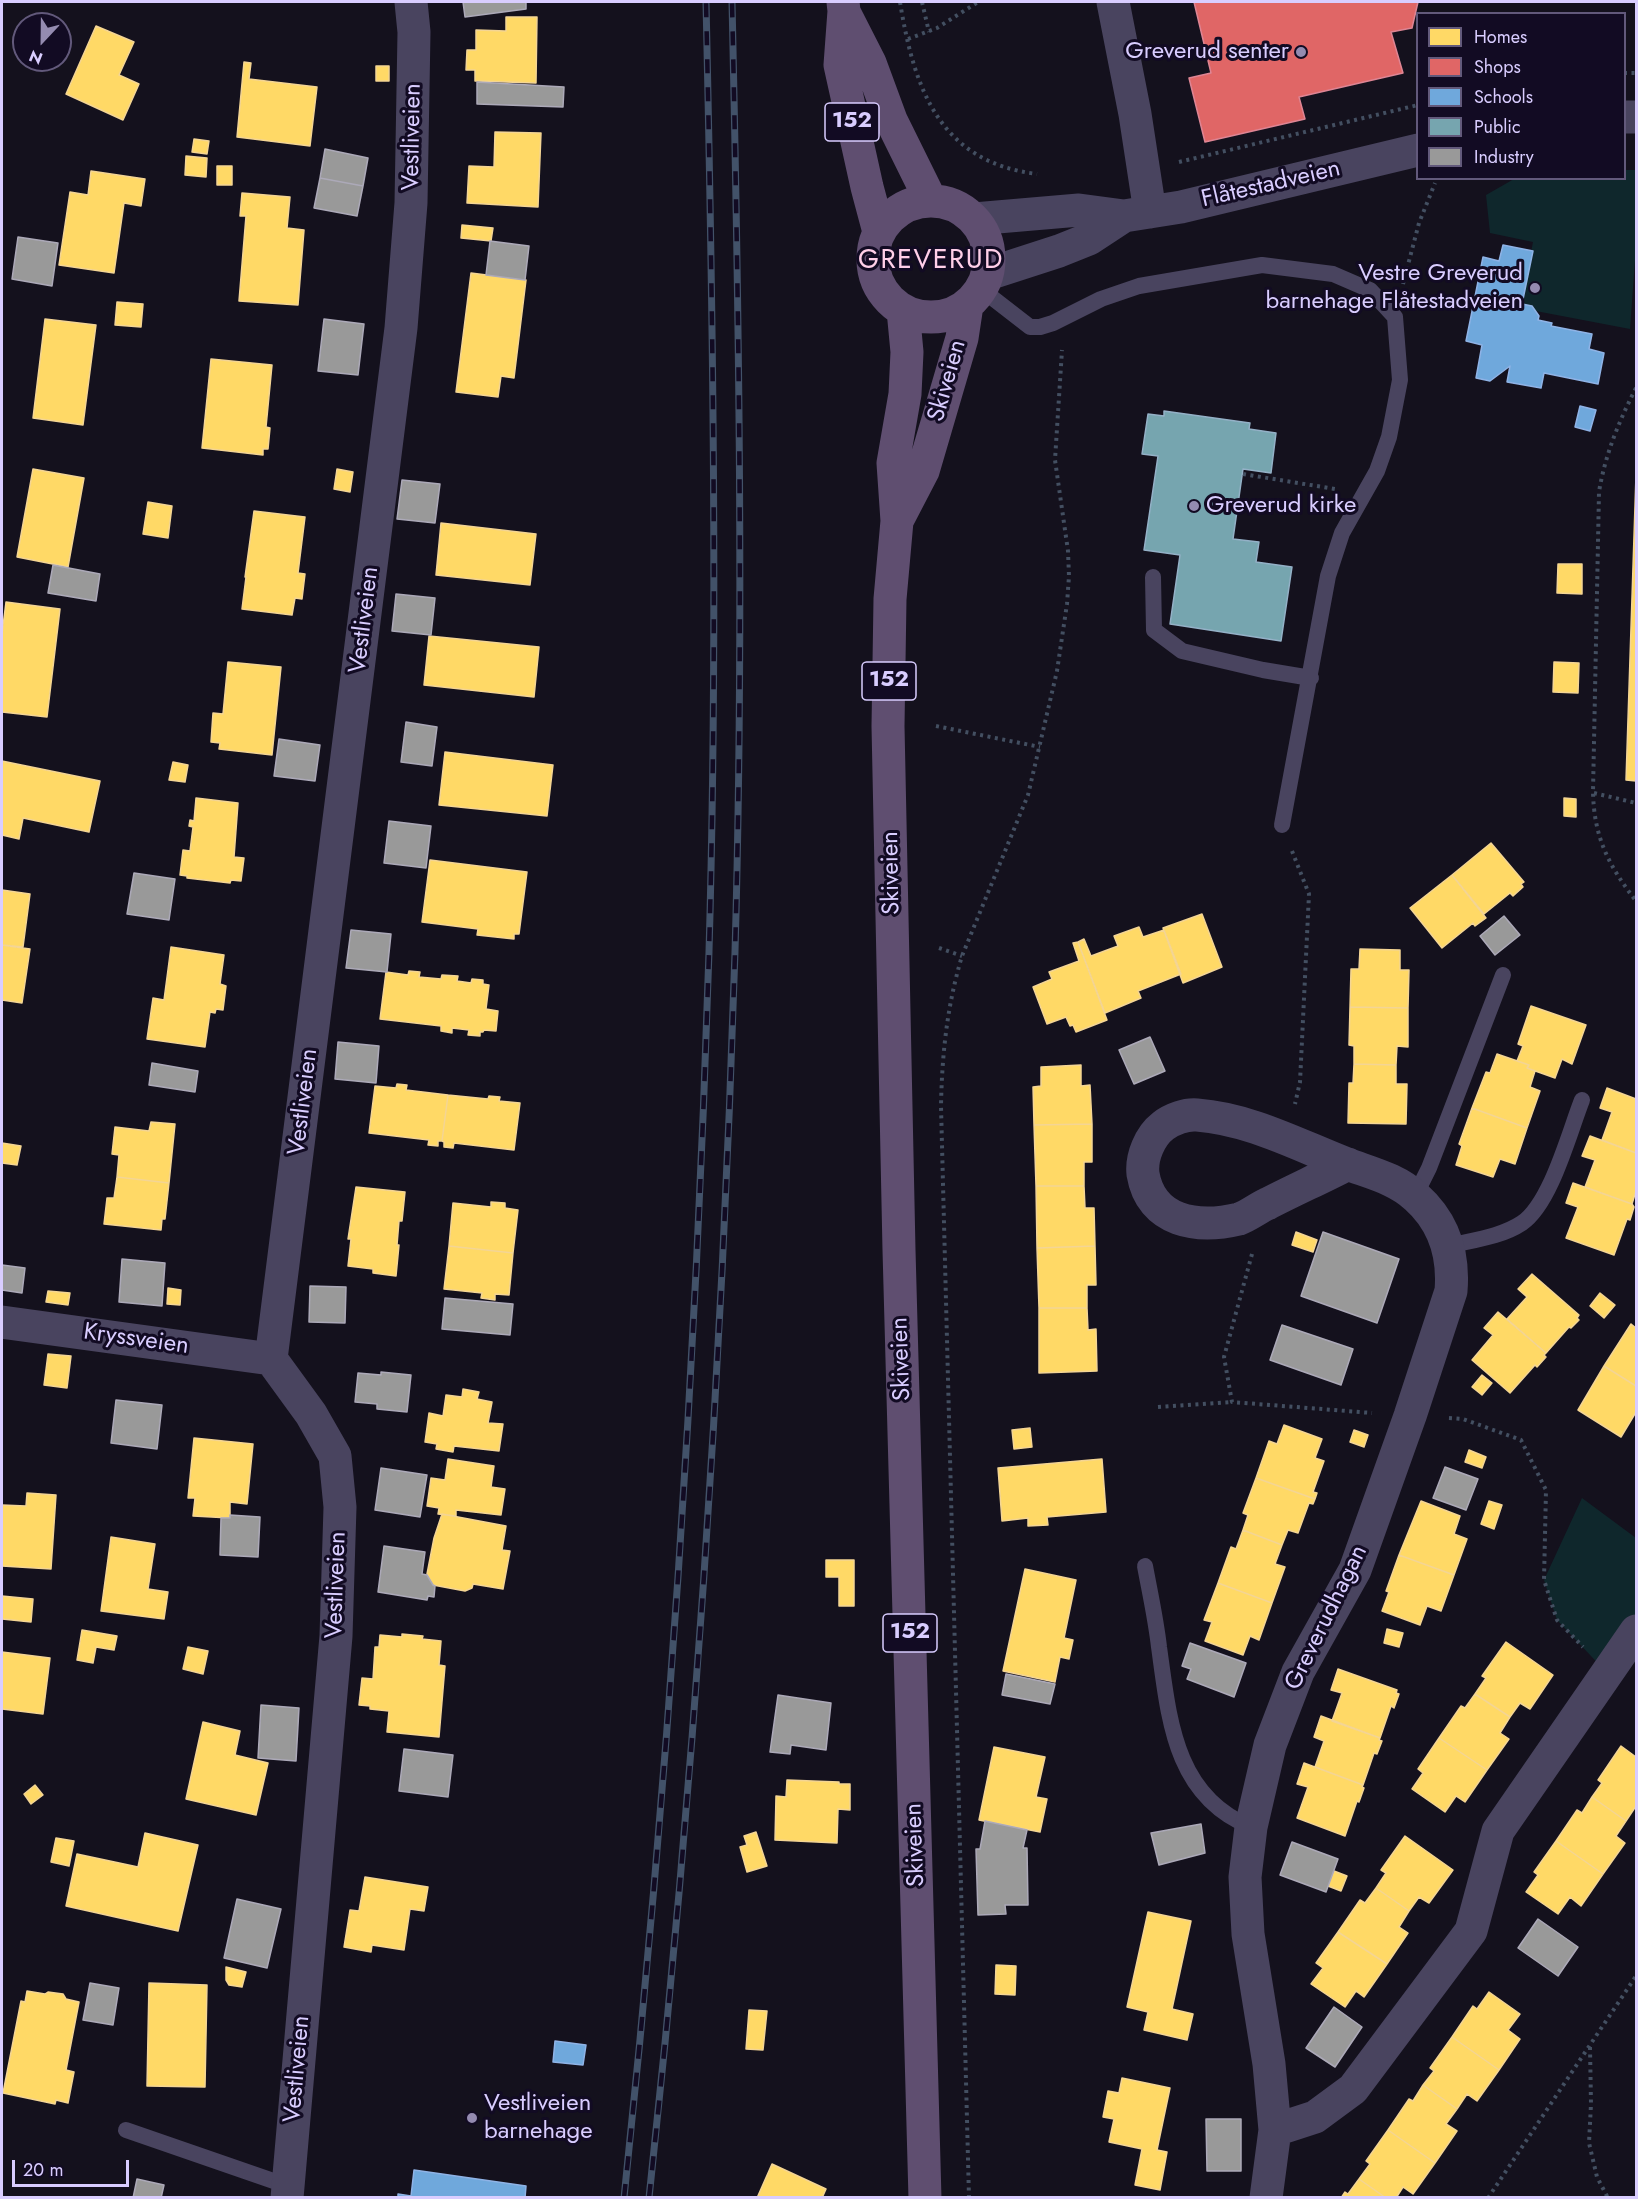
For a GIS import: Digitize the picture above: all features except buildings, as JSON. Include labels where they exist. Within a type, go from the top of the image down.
[{"type":"main road","name":"152","points":[[844,6],[870,63],[905,152],[931,201]]},
{"type":"main road","name":"152","points":[[844,6],[840,65],[879,232],[874,249],[873,267],[878,284],[889,299],[903,310]]},
{"type":"main road","points":[[879,232],[892,215],[910,204],[931,201],[946,203],[961,209],[974,219]]},
{"type":"main road","name":"152","points":[[974,219],[985,235],[989,254],[979,289]]},
{"type":"main road","points":[[903,310],[919,316],[936,317],[952,314],[979,289]]},
{"type":"main road","name":"Skiveien","points":[[897,521],[923,471],[962,338],[979,289]]},
{"type":"main road","name":"Skiveien","points":[[903,310],[907,352],[905,394],[893,463],[897,521],[890,599],[888,726],[899,1250],[925,2198]]},
{"type":"street","name":"Vestliveien","points":[[287,2192],[336,1635],[340,1507],[335,1456],[311,1414],[271,1359],[400,328],[411,203],[414,32],[411,2]]},
{"type":"street","points":[[1113,2],[1143,167],[1137,214]]},
{"type":"street","name":"Flåtestadveien","points":[[974,219],[1079,210],[1137,214],[1181,207],[1416,150]]},
{"type":"street","name":"Flåtestadveien","points":[[979,289],[1089,239],[1137,214]]},
{"type":"street","name":"Greverudhagan","points":[[1266,2198],[1275,2130],[1269,2064],[1248,1934],[1245,1877],[1251,1827],[1270,1745],[1298,1672],[1355,1570],[1410,1416],[1451,1291],[1453,1270],[1448,1246],[1435,1219],[1416,1196],[1380,1174],[1231,1120],[1194,1114],[1164,1125],[1153,1135],[1142,1168],[1146,1187],[1155,1205],[1173,1218],[1204,1223],[1240,1219],[1348,1164]]},
{"type":"street","name":"Kryssveien","points":[[2,1322],[271,1359]]},
{"type":"street","points":[[1275,2130],[1315,2117],[1353,2089],[1471,1931],[1498,1831],[1636,1631]]},
{"type":"lane","points":[[979,289],[1030,327],[1040,327],[1101,299],[1139,286],[1262,265],[1333,274],[1370,290],[1395,317],[1400,380],[1389,437],[1377,471],[1342,533],[1328,576],[1311,678],[1282,825]]},
{"type":"lane","points":[[1153,578],[1154,630],[1182,651],[1263,670],[1311,678]]},
{"type":"lane","points":[[1416,1196],[1429,1168],[1503,975]]},
{"type":"lane","points":[[1448,1246],[1493,1236],[1523,1222],[1534,1212],[1543,1200],[1582,1100]]},
{"type":"lane","points":[[1145,1566],[1156,1623],[1168,1714],[1182,1762],[1196,1785],[1219,1811],[1251,1827]]},
{"type":"lane","name":"Vestliveien","points":[[126,2130],[287,2192]]},
{"type":"path","points":[[900,2],[920,80],[937,118],[949,133],[965,147],[1000,165],[1039,175]]},
{"type":"path","points":[[922,2],[929,32]]},
{"type":"path","points":[[908,39],[929,32],[978,2]]},
{"type":"path","points":[[1143,167],[1199,158],[1416,105]]},
{"type":"path","points":[[1395,317],[1419,223],[1436,180]]},
{"type":"path","points":[[969,2198],[941,1106],[948,1008],[962,956],[1020,815],[1040,747],[1057,671],[1069,576],[1068,551],[1055,460],[1067,315]]},
{"type":"path","points":[[1636,388],[1603,467],[1599,492],[1593,792],[1597,830],[1604,850],[1636,901]]},
{"type":"path","points":[[1243,474],[1323,486],[1362,496]]},
{"type":"path","points":[[936,726],[1040,747]]},
{"type":"path","points":[[1593,792],[1636,803]]},
{"type":"path","points":[[1282,825],[1309,894],[1300,1082],[1288,1139]]},
{"type":"path","points":[[939,948],[962,956]]},
{"type":"path","points":[[1232,1402],[1224,1357],[1266,1204]]},
{"type":"path","points":[[1158,1407],[1232,1402],[1463,1419],[1521,1440],[1546,1490],[1544,1580],[1557,1620],[1607,1673]]},
{"type":"path","points":[[1488,2198],[1636,1976]]},
{"type":"path","points":[[1590,2047],[1589,2143],[1597,2177],[1608,2198]]},
{"type":"green space","points":[[1626,170],[1636,170],[1636,247],[1630,329],[1520,308],[1533,242],[1490,233],[1486,195],[1512,180],[1626,180]]},
{"type":"green space","points":[[1582,1498],[1636,1538],[1636,1631],[1607,1673],[1557,1620],[1544,1580]]},
{"type":"railway","points":[[624,2198],[654,1887],[678,1575],[696,1264],[709,952],[714,595],[706,2]]},
{"type":"railway","points":[[649,2198],[680,1887],[704,1575],[722,1264],[735,952],[740,595],[732,2]]},
{"type":"place","name":"Greverud senter","points":[[1301,52]]},
{"type":"place","name":"Vestre Greverud barnehage Flåtestadveien","points":[[1535,288]]},
{"type":"place","name":"Greverud kirke","points":[[1194,506]]},
{"type":"place","name":"Vestliveien barnehage","points":[[472,2118]]},
{"type":"district","name":"GREVERUD","points":[[931,261]]}]
